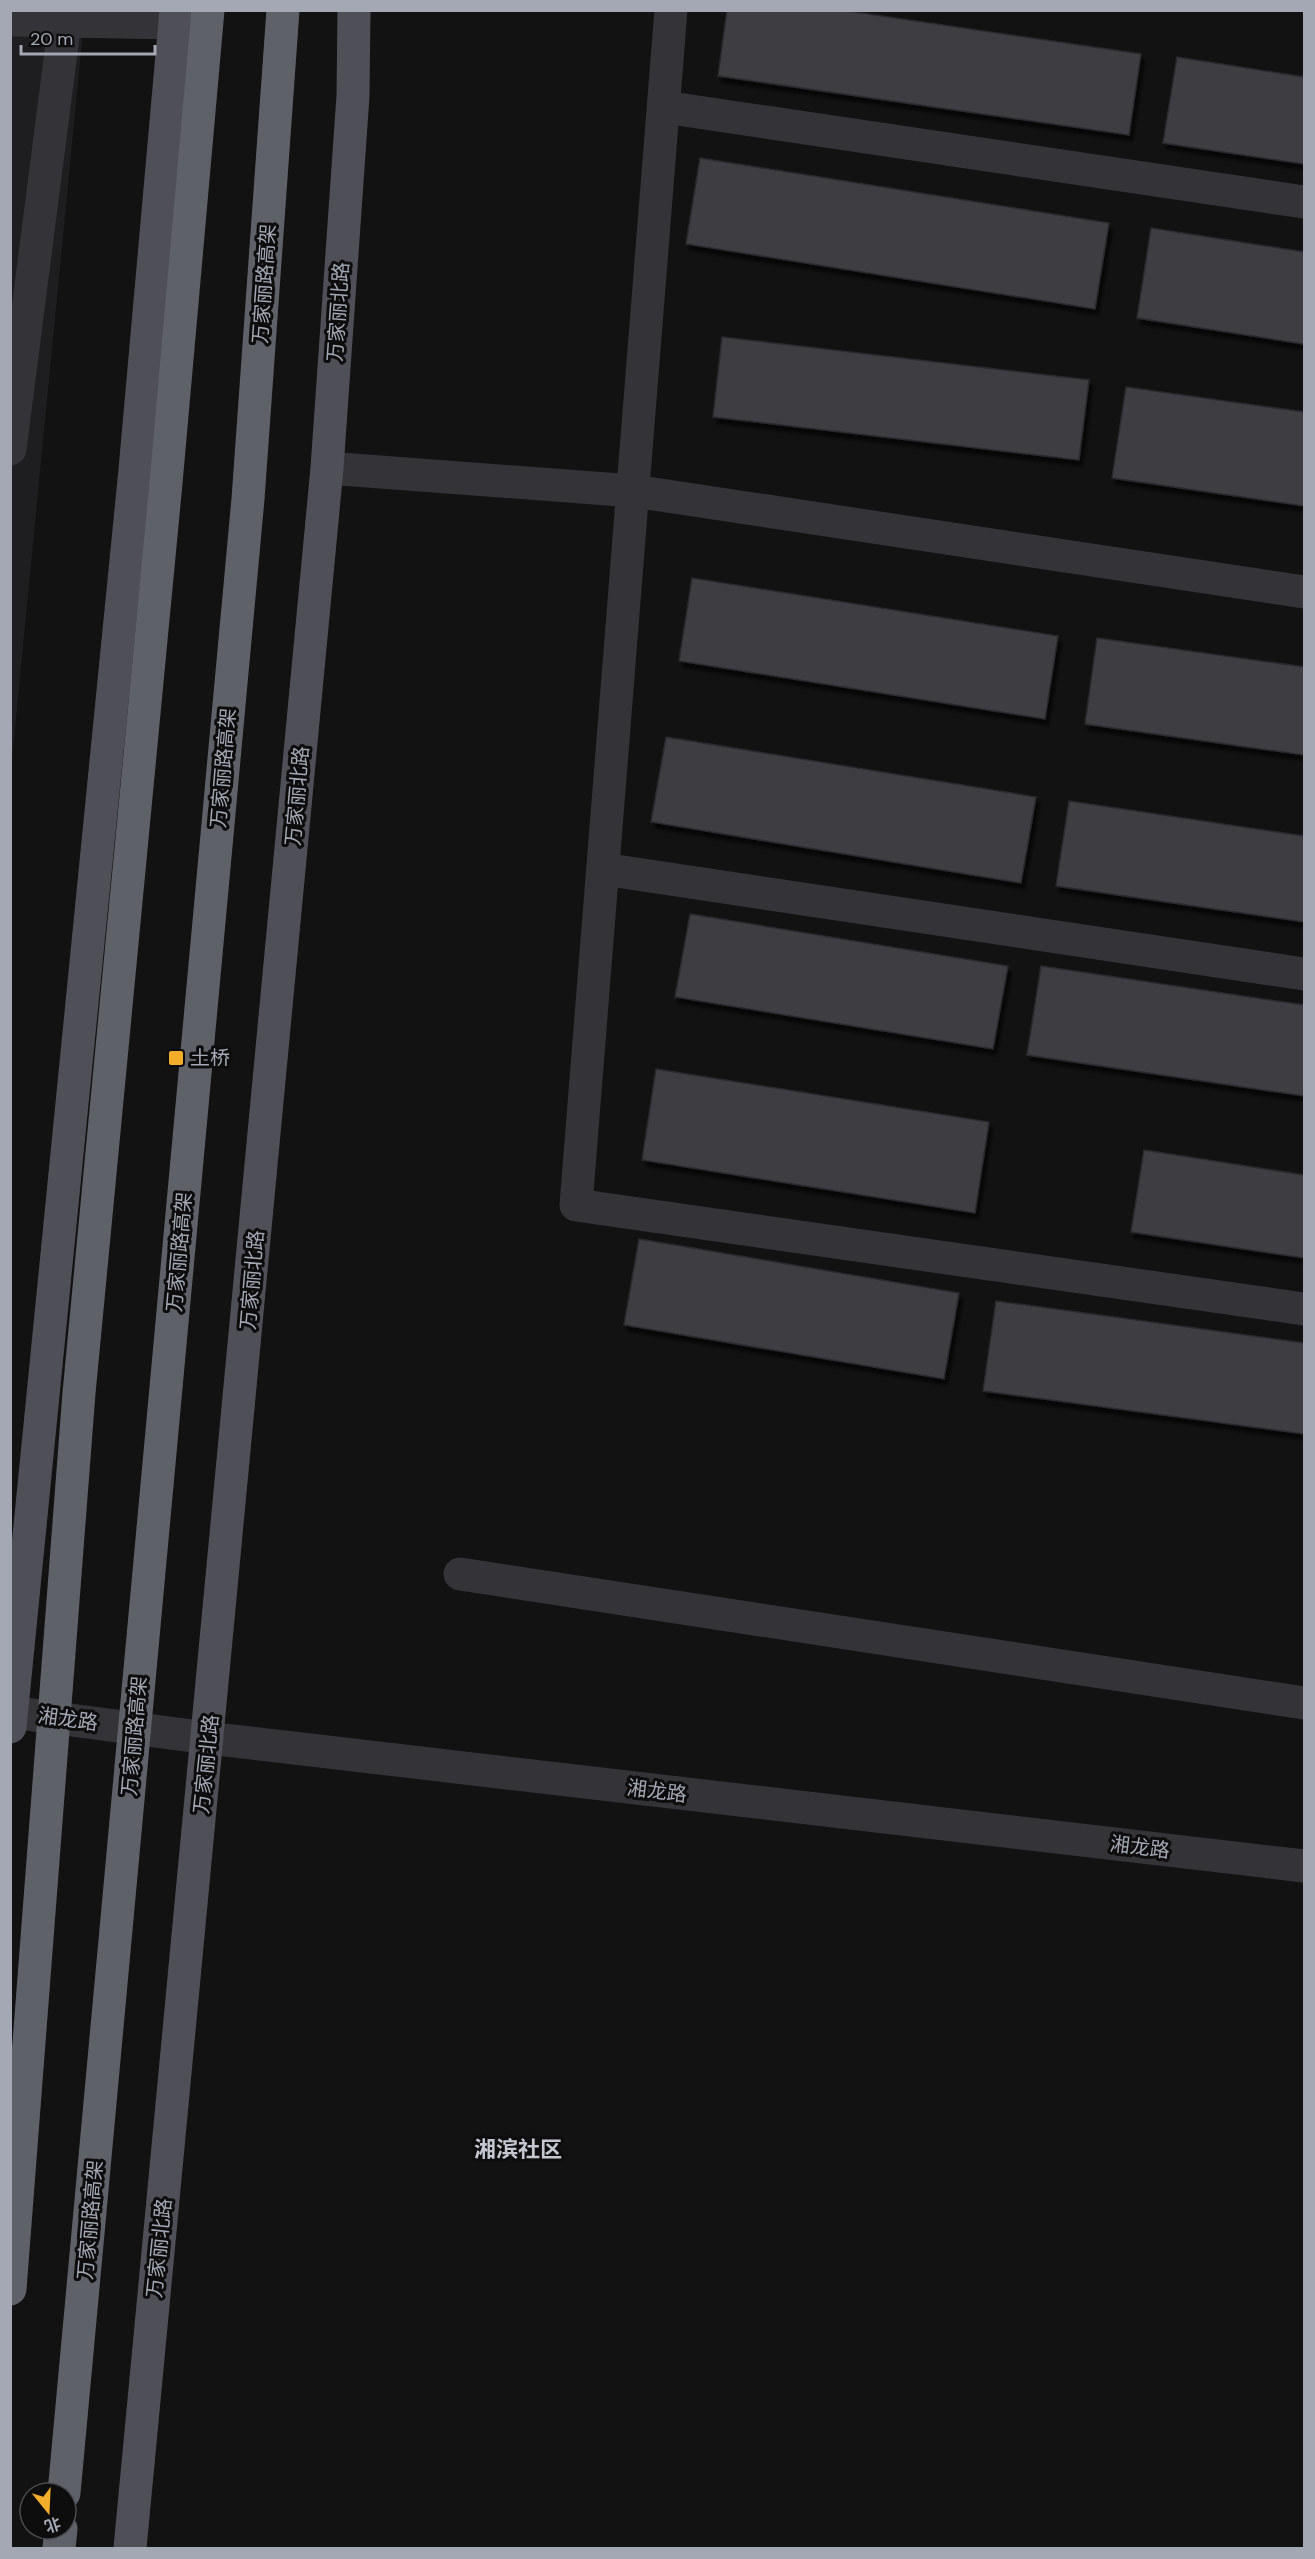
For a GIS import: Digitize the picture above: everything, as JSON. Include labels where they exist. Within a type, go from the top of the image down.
[{"type":"highway","points":[[10,2289],[80,1393],[208,10]]},
{"type":"highway","name":"万家丽路高架","points":[[65,2481],[245,534],[283,10]]},
{"type":"main road","name":"万家丽北路","points":[[130,2548],[327,468],[353,96],[354,10]]},
{"type":"main road","points":[[11,1717],[134,482],[175,16]]},
{"type":"street","points":[[671,10],[576,1205],[1305,1309]]},
{"type":"street","points":[[10,20],[66,21],[175,16]]},
{"type":"street","points":[[10,449],[66,21]]},
{"type":"street","points":[[664,107],[1305,202]]},
{"type":"street","points":[[327,468],[634,491],[1305,592]]},
{"type":"street","points":[[603,869],[1305,974]]},
{"type":"street","points":[[460,1574],[1305,1703]]},
{"type":"street","name":"湘龙路","points":[[11,1717],[1305,1866]]},
{"type":"shaded area","points":[[11,11],[85,11],[11,769]]},
{"type":"building","points":[[727,10],[841,10],[1141,54],[1129,135],[718,76]]},
{"type":"building","points":[[1177,57],[1304,77],[1304,164],[1163,143]]},
{"type":"building","points":[[700,158],[1109,223],[1095,309],[686,244]]},
{"type":"building","points":[[1151,228],[1304,252],[1304,344],[1137,318]]},
{"type":"building","points":[[722,337],[1089,380],[1079,460],[713,417]]},
{"type":"building","points":[[1126,387],[1304,412],[1304,506],[1112,478]]},
{"type":"building","points":[[692,578],[1058,636],[1045,719],[679,661]]},
{"type":"building","points":[[1097,638],[1304,667],[1304,755],[1085,724]]},
{"type":"building","points":[[666,737],[1036,797],[1021,883],[651,822]]},
{"type":"building","points":[[1069,801],[1304,836],[1304,922],[1056,886]]},
{"type":"building","points":[[690,914],[1008,966],[993,1049],[675,997]]},
{"type":"building","points":[[1041,966],[1304,1005],[1304,1096],[1027,1055]]},
{"type":"building","points":[[656,1069],[989,1122],[975,1213],[642,1160]]},
{"type":"building","points":[[1144,1150],[1304,1175],[1304,1258],[1131,1232]]},
{"type":"building","points":[[639,1239],[959,1293],[944,1379],[624,1325]]},
{"type":"building","points":[[996,1301],[1304,1343],[1304,1434],[983,1391]]},
{"type":"place","name":"土桥","points":[[176,1058]]},
{"type":"district","name":"湘滨社区","points":[[518,2149]]}]
